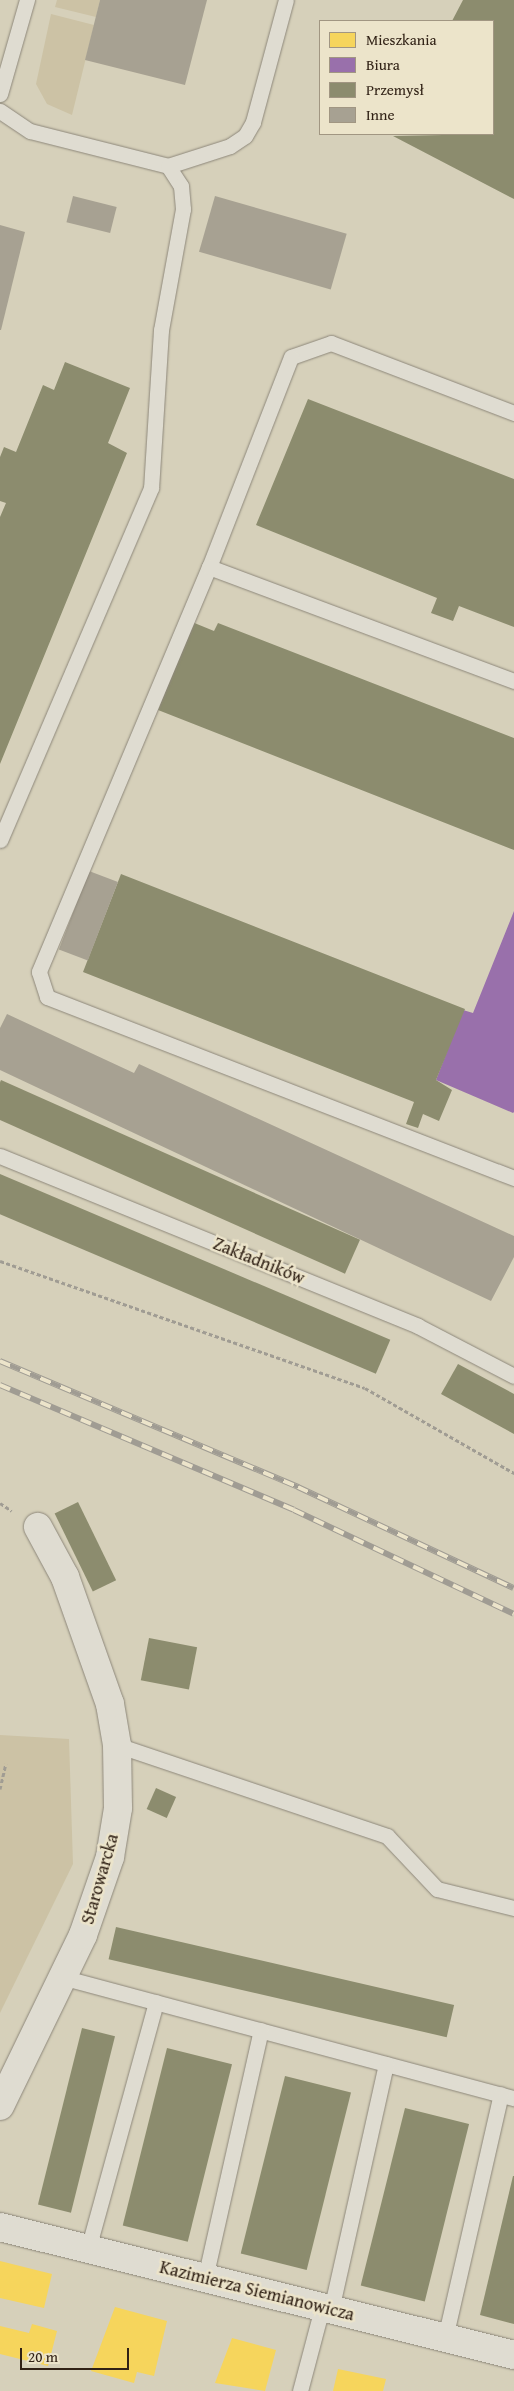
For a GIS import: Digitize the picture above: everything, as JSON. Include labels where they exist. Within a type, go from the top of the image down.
[{"type":"street","name":"Starowarcka","points":[[0,2106],[65,1978],[110,1857],[118,1808],[117,1745],[91,1646],[65,1577],[38,1527]]},
{"type":"street","name":"Kazimierza Siemianowicza","points":[[0,2227],[514,2355]]},
{"type":"lane","points":[[0,94],[27,0]]},
{"type":"lane","points":[[0,111],[30,131],[168,166],[230,146],[245,136],[253,122],[286,0]]},
{"type":"lane","points":[[0,840],[151,488],[160,330],[183,209],[182,186],[168,166]]},
{"type":"lane","points":[[514,414],[332,343],[291,357],[209,567],[39,972],[47,997],[514,1178]]},
{"type":"lane","points":[[209,567],[514,681]]},
{"type":"lane","name":"Zakładników","points":[[0,1156],[418,1326],[514,1376]]},
{"type":"lane","points":[[117,1745],[387,1836],[437,1889],[514,1908]]},
{"type":"lane","points":[[65,1978],[508,2096],[445,2338]]},
{"type":"lane","points":[[88,2249],[156,2002]]},
{"type":"lane","points":[[205,2278],[261,2030]]},
{"type":"lane","points":[[300,2391],[327,2309],[386,2064]]},
{"type":"path","points":[[0,1261],[365,1388],[514,1473]]},
{"type":"path","points":[[0,1789],[6,1764]]},
{"type":"shaded area","points":[[57,0],[100,0],[96,17],[55,7]]},
{"type":"shaded area","points":[[51,14],[94,25],[72,115],[47,104],[36,84]]},
{"type":"shaded area","points":[[0,1735],[69,1739],[73,1864],[0,2013]]},
{"type":"building: Mieszkania","points":[[0,2261],[52,2274],[44,2308],[0,2298]]},
{"type":"building: Mieszkania","points":[[115,2307],[167,2321],[154,2376],[137,2372],[134,2383],[91,2371]]},
{"type":"building: Mieszkania","points":[[32,2324],[57,2331],[48,2366],[0,2354],[0,2326],[29,2333]]},
{"type":"building: Mieszkania","points":[[232,2338],[276,2350],[265,2391],[215,2383]]},
{"type":"building: Mieszkania","points":[[338,2369],[386,2379],[383,2391],[333,2391]]},
{"type":"building: Biura","points":[[514,911],[513,1113],[436,1080],[463,1010],[473,1013]]},
{"type":"building: Przemysł","points":[[463,0],[514,0],[514,199],[393,136],[494,135],[494,20],[453,20]]},
{"type":"building: Przemysł","points":[[65,362],[130,388],[108,443],[127,453],[0,764],[0,517],[6,503],[0,501],[0,457],[4,447],[16,452],[43,385],[54,390]]},
{"type":"building: Przemysł","points":[[308,399],[514,479],[514,627],[459,606],[453,621],[431,613],[437,598],[256,525]]},
{"type":"building: Przemysł","points":[[192,622],[214,631],[218,623],[514,738],[514,850],[158,710]]},
{"type":"building: Przemysł","points":[[121,874],[465,1009],[436,1080],[452,1090],[439,1121],[423,1114],[418,1128],[406,1124],[414,1102],[83,972]]},
{"type":"building: Przemysł","points":[[1,1080],[360,1240],[345,1274],[0,1120]]},
{"type":"building: Przemysł","points":[[0,1174],[390,1340],[376,1374],[0,1214]]},
{"type":"building: Przemysł","points":[[458,1364],[514,1394],[514,1434],[441,1394]]},
{"type":"building: Przemysł","points":[[78,1502],[116,1580],[93,1592],[55,1513]]},
{"type":"building: Przemysł","points":[[149,1638],[197,1647],[189,1690],[141,1680]]},
{"type":"building: Przemysł","points":[[156,1788],[176,1797],[167,1818],[147,1809]]},
{"type":"building: Przemysł","points":[[116,1927],[454,2005],[447,2037],[109,1959]]},
{"type":"building: Przemysł","points":[[82,2028],[115,2036],[71,2213],[38,2205]]},
{"type":"building: Przemysł","points":[[167,2048],[232,2064],[188,2242],[123,2226]]},
{"type":"building: Przemysł","points":[[285,2076],[351,2092],[307,2270],[241,2254]]},
{"type":"building: Przemysł","points":[[405,2108],[469,2124],[425,2302],[361,2286]]},
{"type":"building: Przemysł","points":[[514,2176],[514,2324],[480,2315]]},
{"type":"building: Inne","points":[[100,0],[207,0],[185,85],[85,60]]},
{"type":"building: Inne","points":[[73,196],[117,207],[110,233],[66,222]]},
{"type":"building: Inne","points":[[215,196],[347,234],[331,290],[199,252]]},
{"type":"building: Inne","points":[[0,225],[25,232],[1,330],[0,330]]},
{"type":"building: Inne","points":[[89,871],[118,882],[88,961],[59,949]]},
{"type":"building: Inne","points":[[7,1014],[134,1073],[139,1064],[514,1236],[514,1257],[491,1301],[0,1070],[0,1028]]},
{"type":"railway","points":[[0,1361],[298,1487],[514,1588]]},
{"type":"railway","points":[[0,1385],[294,1510],[514,1614]]}]
